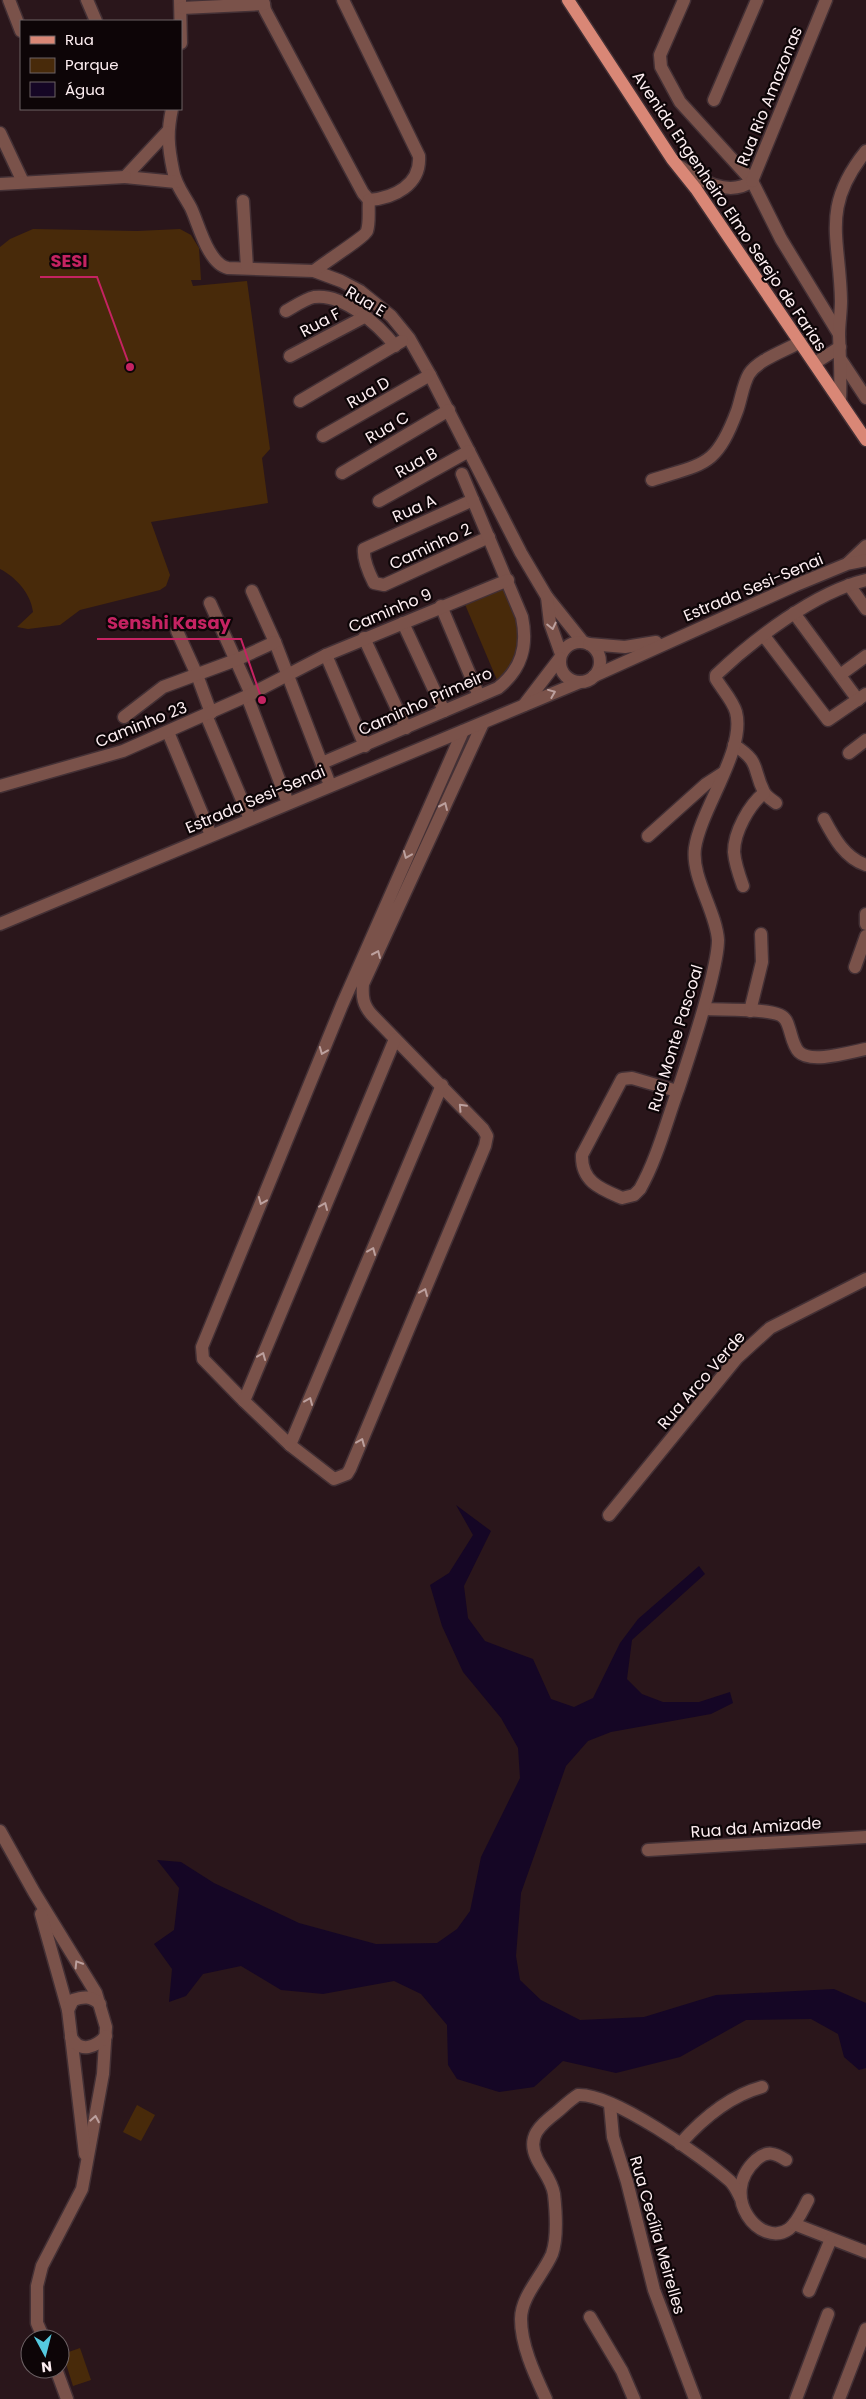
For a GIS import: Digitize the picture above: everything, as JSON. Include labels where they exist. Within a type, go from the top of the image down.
[{"type":"main road","name":"Avenida Engenheiro Elmo Serejo de Farias","points":[[568,0],[675,163],[696,189],[866,440]]},
{"type":"street","points":[[9,0],[20,28]]},
{"type":"street","points":[[87,0],[96,20]]},
{"type":"street","points":[[343,0],[419,156],[420,164],[416,175],[405,188],[391,196],[369,200]]},
{"type":"street","points":[[675,163],[699,179],[715,185],[742,186],[752,181],[680,102],[661,67],[660,55],[684,0]]},
{"type":"street","points":[[714,100],[757,0]]},
{"type":"street","name":"Rua Rio Amazonas","points":[[826,0],[752,181],[781,239],[840,340],[840,401]]},
{"type":"street","points":[[181,20],[181,4],[263,2],[363,193],[369,200],[365,235],[335,254],[314,271]]},
{"type":"street","points":[[172,110],[167,132],[176,182],[205,242],[221,267],[314,271],[341,281],[360,291],[391,316],[409,338],[430,375],[521,553],[547,597],[586,643],[594,648],[600,659],[600,665],[594,676],[580,682],[564,675],[561,670],[561,656],[550,623],[547,597]]},
{"type":"street","points":[[125,177],[167,132]]},
{"type":"street","points":[[0,133],[23,182]]},
{"type":"street","points":[[815,363],[840,340],[841,300],[834,226],[835,211],[844,188],[866,151]]},
{"type":"street","points":[[0,184],[125,177],[176,182]]},
{"type":"street","points":[[243,201],[246,268]]},
{"type":"street","name":"Rua E","points":[[286,311],[309,299],[321,297],[346,305],[379,326],[395,346]]},
{"type":"street","name":"Rua F","points":[[290,356],[366,316]]},
{"type":"street","points":[[300,401],[409,338]]},
{"type":"street","points":[[652,480],[702,464],[717,453],[727,439],[748,375],[756,366],[800,342]]},
{"type":"street","points":[[841,360],[866,398]]},
{"type":"street","name":"Rua D","points":[[323,436],[430,375]]},
{"type":"street","name":"Rua C","points":[[342,473],[449,410]]},
{"type":"street","name":"Rua B","points":[[379,501],[470,451]]},
{"type":"street","points":[[462,474],[490,540],[521,553]]},
{"type":"street","name":"Rua A","points":[[384,585],[374,583],[363,551],[369,546],[473,500]]},
{"type":"street","name":"Caminho Primeiro","points":[[322,763],[366,746],[498,688],[508,680],[522,658],[526,633],[508,580],[490,540]]},
{"type":"street","name":"Caminho 2","points":[[384,585],[490,540]]},
{"type":"street","name":"Estrada Sesi-Senai","points":[[848,564],[866,546]]},
{"type":"street","name":"Estrada Sesi-Senai","points":[[594,676],[671,640],[848,564],[866,560]]},
{"type":"street","name":"Caminho 9","points":[[287,674],[326,654],[508,580]]},
{"type":"street","name":"Rua Monte Pascoal","points":[[677,1091],[632,1078],[622,1079],[584,1148],[581,1161],[585,1175],[598,1187],[622,1198],[634,1195],[642,1186],[661,1141],[704,1009],[718,941],[695,853],[698,834],[734,745],[737,720],[735,710],[716,677],[764,636],[794,614],[825,595],[866,580]]},
{"type":"street","points":[[849,585],[866,609]]},
{"type":"street","points":[[252,591],[275,642],[330,785]]},
{"type":"street","points":[[210,603],[236,660],[288,803]]},
{"type":"street","points":[[441,606],[479,696]]},
{"type":"street","points":[[764,636],[828,720],[862,697],[840,674],[794,614]]},
{"type":"street","points":[[403,623],[444,711]]},
{"type":"street","points":[[177,631],[197,675],[208,714],[250,819]]},
{"type":"street","points":[[364,638],[406,728]]},
{"type":"street","name":"Estrada Sesi-Senai","points":[[586,643],[625,647],[671,640]]},
{"type":"street","points":[[124,717],[163,687],[236,660],[275,642]]},
{"type":"street","points":[[561,656],[573,643],[586,643]]},
{"type":"street","points":[[326,654],[366,746]]},
{"type":"street","name":"Estrada Sesi-Senai","points":[[524,704],[561,656]]},
{"type":"street","points":[[840,674],[866,656]]},
{"type":"street","name":"Caminho 23","points":[[0,786],[111,755],[208,714],[249,695],[287,674]]},
{"type":"street","name":"Estrada Sesi-Senai","points":[[0,924],[580,682]]},
{"type":"street","points":[[463,731],[348,993],[202,1346],[204,1359],[244,1401],[290,1446],[334,1479],[347,1474],[350,1469],[486,1146],[486,1132],[442,1085],[394,1039],[366,1007],[363,1000],[363,984],[483,723]]},
{"type":"street","points":[[168,732],[211,835]]},
{"type":"street","points":[[849,753],[866,740]]},
{"type":"street","points":[[433,743],[450,759]]},
{"type":"street","points":[[734,745],[750,756],[755,763],[764,793],[776,803]]},
{"type":"street","points":[[648,836],[706,784],[723,774]]},
{"type":"street","points":[[743,886],[736,866],[734,845],[747,813],[764,793]]},
{"type":"street","points":[[824,819],[832,834],[847,854],[866,865]]},
{"type":"street","points":[[866,914],[866,924]]},
{"type":"street","points":[[750,1011],[762,962],[761,934]]},
{"type":"street","points":[[854,968],[866,936]]},
{"type":"street","points":[[348,993],[363,1000]]},
{"type":"street","points":[[704,1009],[750,1011],[780,1015],[786,1019],[796,1048],[801,1054],[820,1058],[866,1049]]},
{"type":"street","points":[[244,1401],[394,1039]]},
{"type":"street","points":[[290,1446],[442,1085]]},
{"type":"street","name":"Rua Arco Verde","points":[[609,1515],[737,1358],[760,1336],[770,1328],[866,1279]]},
{"type":"street","points":[[0,1831],[100,2004],[106,2027],[103,2074],[82,2189],[42,2266],[37,2286],[37,2323],[40,2329]]},
{"type":"street","name":"Rua da Amizade","points":[[648,1850],[866,1837]]},
{"type":"street","points":[[34,1892],[68,2010],[87,2167]]},
{"type":"street","points":[[68,2010],[73,2000],[79,1998],[94,1998],[100,2004]]},
{"type":"street","points":[[71,2037],[74,2043],[82,2048],[90,2048],[96,2046],[106,2036]]},
{"type":"street","points":[[680,2144],[699,2122],[723,2105],[745,2092],[762,2086]]},
{"type":"street","points":[[546,2399],[532,2367],[521,2318],[527,2298],[551,2255],[555,2227],[553,2187],[537,2160],[533,2139],[540,2125],[572,2099],[578,2095],[588,2095],[654,2125],[730,2182],[740,2197],[747,2217],[764,2230],[780,2232],[788,2230],[794,2224],[808,2200]]},
{"type":"street","name":"Rua Cecília Meirelles","points":[[610,2105],[614,2137],[654,2290],[695,2399]]},
{"type":"street","points":[[740,2197],[740,2184],[757,2159],[769,2152],[776,2153],[786,2160]]},
{"type":"street","points":[[794,2224],[866,2252]]},
{"type":"street","points":[[809,2291],[831,2239]]},
{"type":"street","points":[[796,2399],[828,2314]]},
{"type":"street","points":[[590,2318],[622,2371],[634,2399]]},
{"type":"street","points":[[838,2399],[866,2329]]},
{"type":"street","points":[[60,2379],[67,2399]]},
{"type":"green space","points":[[33,229],[137,231],[180,229],[191,235],[199,248],[201,280],[191,280],[193,286],[247,281],[270,449],[262,458],[268,503],[151,522],[170,575],[166,586],[160,590],[80,610],[60,625],[28,629],[17,627],[33,612],[32,605],[17,581],[0,569],[0,247],[10,239]]},
{"type":"green space","points":[[506,584],[523,632],[512,667],[497,680],[464,602]]},
{"type":"green space","points":[[137,2105],[155,2115],[141,2141],[123,2132]]},
{"type":"green space","points":[[80,2348],[91,2380],[73,2386],[70,2376],[70,2352]]},
{"type":"water","points":[[456,1505],[491,1531],[464,1586],[468,1618],[485,1641],[533,1659],[551,1699],[574,1707],[593,1698],[620,1643],[638,1619],[699,1566],[705,1574],[632,1640],[627,1679],[642,1694],[663,1702],[699,1702],[730,1692],[733,1703],[711,1714],[611,1732],[588,1741],[566,1766],[521,1893],[516,1956],[520,1980],[541,2000],[580,2020],[644,2017],[716,1995],[834,1989],[866,2003],[866,2068],[859,2070],[844,2057],[838,2034],[811,2019],[746,2020],[680,2057],[616,2073],[563,2061],[534,2087],[499,2092],[457,2079],[448,2065],[447,2025],[421,1994],[394,1981],[323,1994],[281,1990],[241,1966],[203,1974],[186,1996],[169,2002],[172,1969],[154,1944],[174,1930],[179,1888],[157,1860],[181,1862],[214,1883],[299,1923],[376,1944],[437,1943],[457,1929],[470,1911],[481,1857],[520,1778],[518,1748],[501,1718],[463,1672],[442,1626],[430,1585],[449,1573],[473,1535]]},
{"type":"place","name":"SESI","points":[[130,367]]},
{"type":"place","name":"Senshi Kasay","points":[[262,700]]}]
